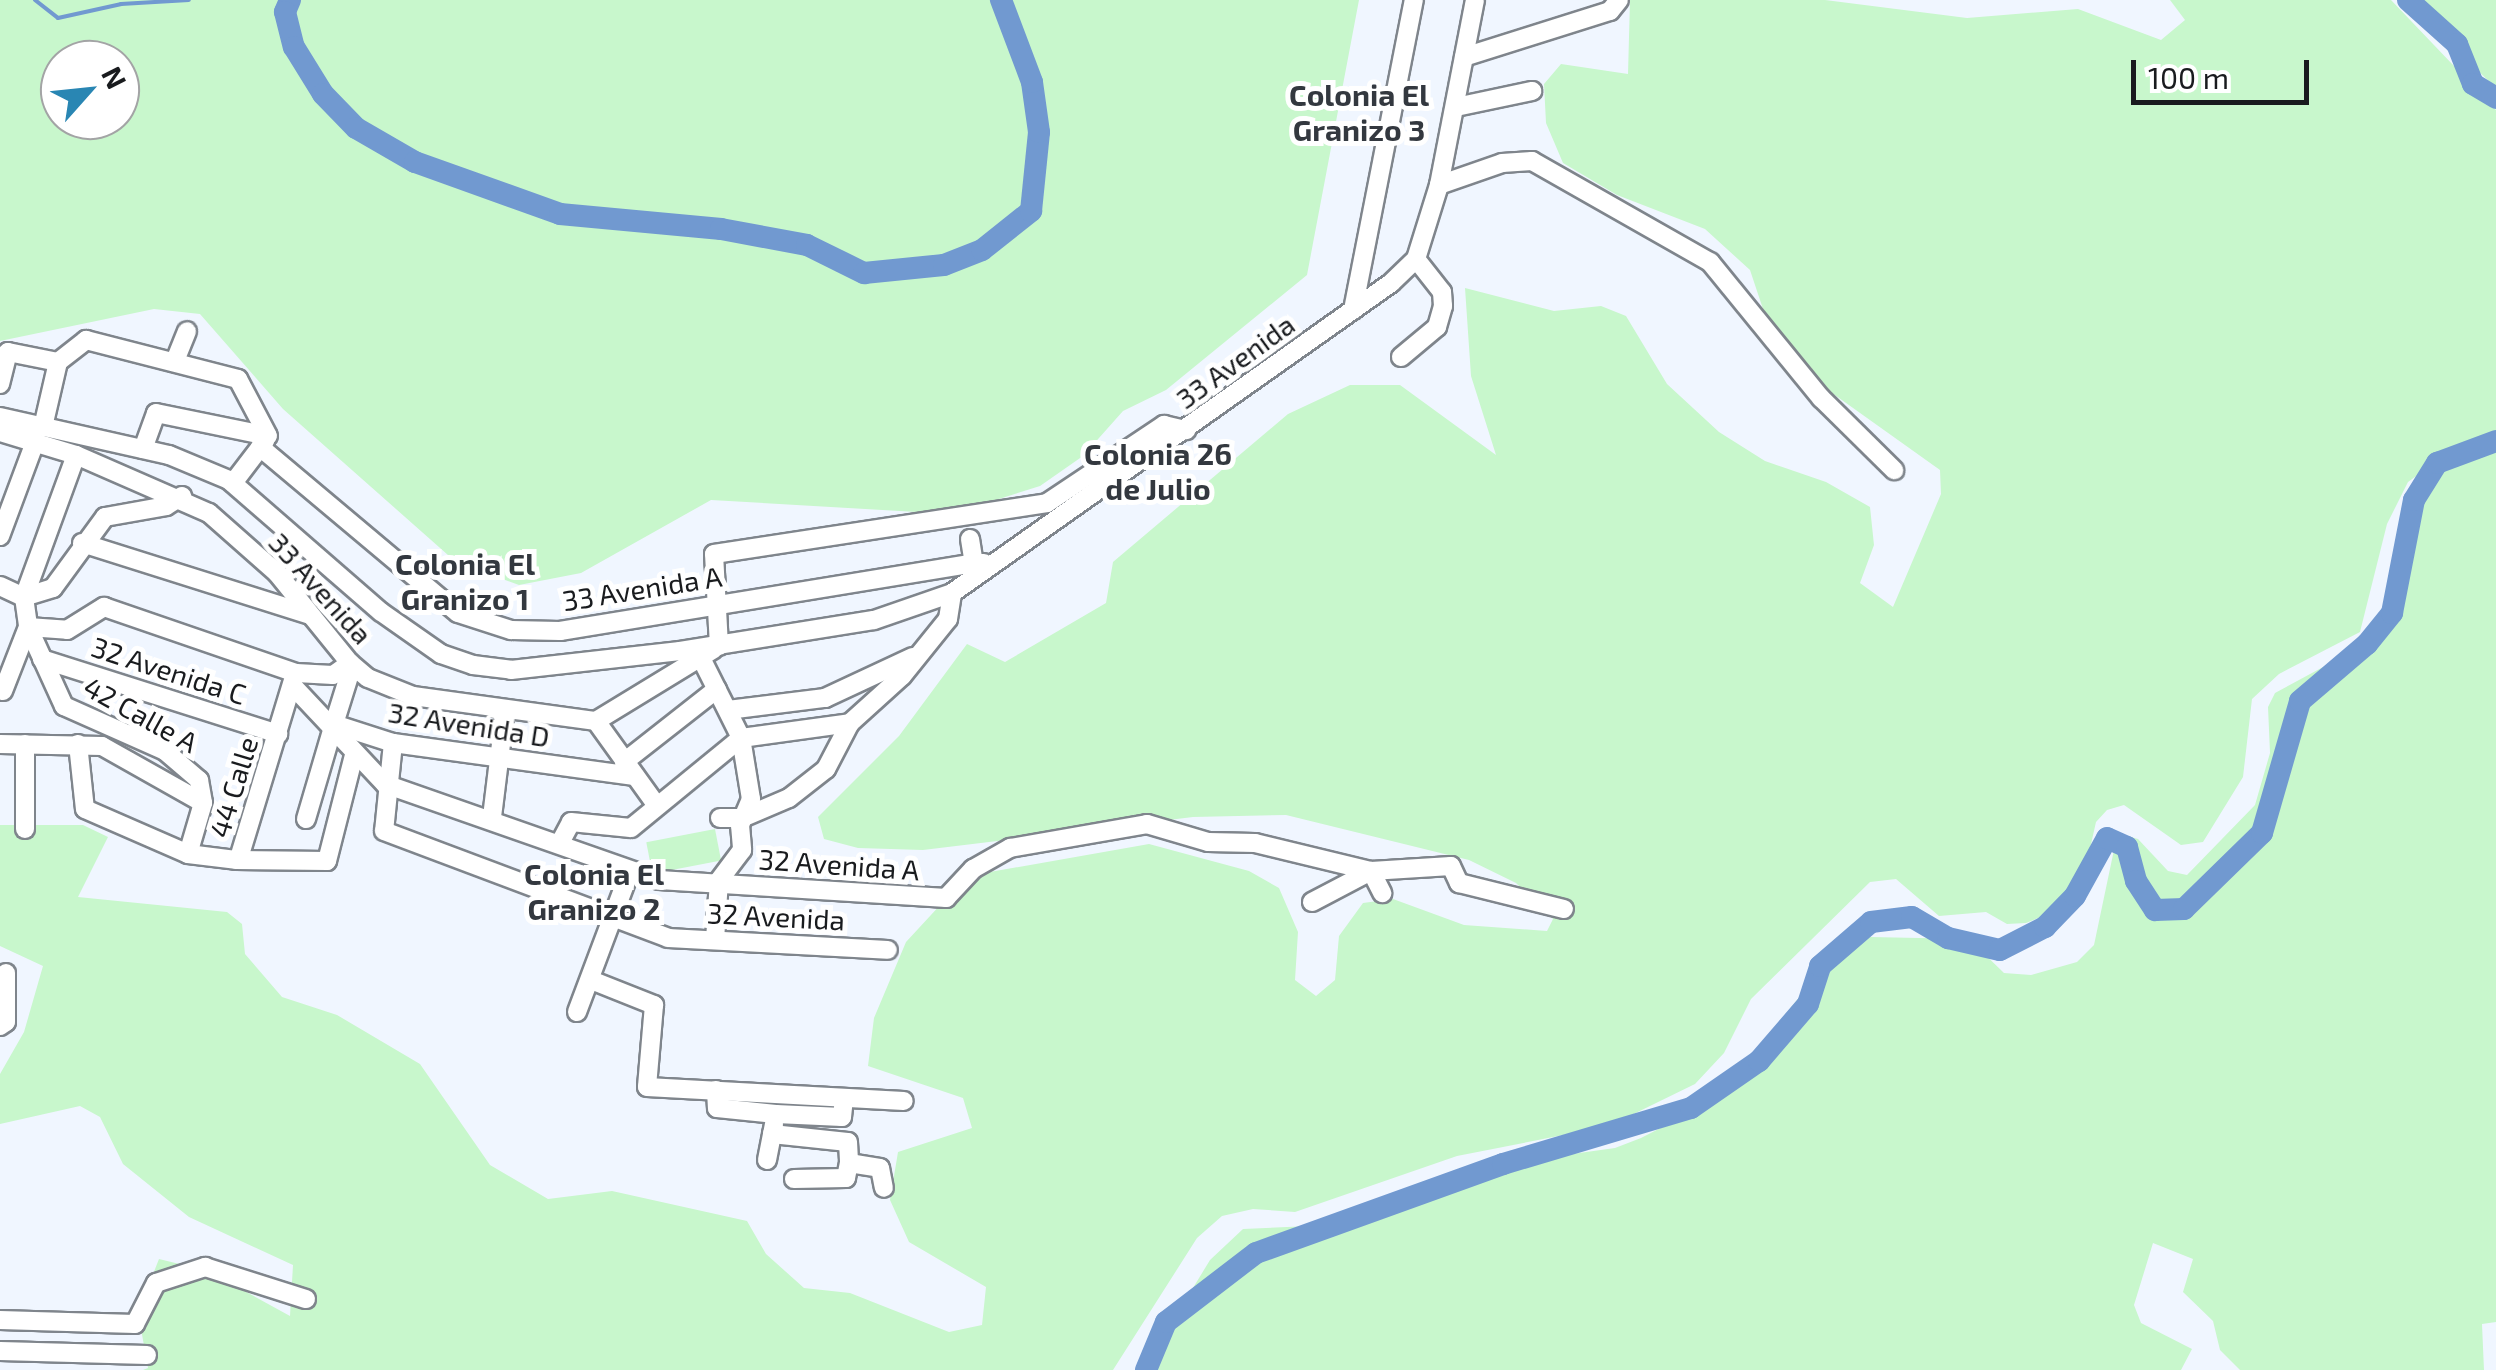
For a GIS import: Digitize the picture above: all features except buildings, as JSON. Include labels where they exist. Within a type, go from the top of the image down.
[{"type":"street","points":[[1353,310],[1414,0]]},
{"type":"street","points":[[1401,357],[1437,326],[1443,306],[1442,292],[1416,259],[1439,185],[1475,0]]},
{"type":"street","points":[[1464,57],[1610,11],[1619,0]]},
{"type":"street","points":[[1456,107],[1532,91]]},
{"type":"street","points":[[1439,185],[1502,164],[1532,161],[1710,262],[1821,398],[1894,470]]},
{"type":"street","name":"33 Avenida","points":[[0,417],[76,455],[182,496],[276,573],[347,666],[368,678],[413,696],[596,721],[689,659],[719,646],[874,620],[952,593],[1353,310],[1416,259]]},
{"type":"street","points":[[175,361],[186,330]]},
{"type":"street","points":[[0,536],[39,434],[58,362],[86,340],[238,379],[264,441]]},
{"type":"street","points":[[0,384],[8,352],[58,362]]},
{"type":"street","points":[[144,450],[156,413],[264,441]]},
{"type":"street","points":[[719,646],[714,554],[1047,503],[1164,425],[1186,430]]},
{"type":"street","name":"33 Avenida","points":[[0,432],[144,450],[233,482],[381,612],[441,654],[511,670],[689,659]]},
{"type":"street","points":[[233,482],[264,441]]},
{"type":"street","name":"33 Avenida A","points":[[264,441],[458,613],[478,622],[560,630],[994,562]]},
{"type":"street","name":"42 Calle A","points":[[76,455],[24,598],[28,627],[64,706],[191,770],[203,803]]},
{"type":"street","points":[[0,586],[24,598],[58,584],[82,544],[105,517],[166,506],[182,496]]},
{"type":"street","points":[[970,538],[974,563]]},
{"type":"street","points":[[82,544],[312,616]]},
{"type":"street","points":[[720,818],[742,818],[788,798],[826,769],[850,723],[922,652],[948,619],[952,593]]},
{"type":"street","points":[[3,691],[28,627],[67,630],[109,607],[294,679],[334,724],[354,755],[385,784]]},
{"type":"street","points":[[728,710],[825,698],[922,652]]},
{"type":"street","name":"32 Avenida C","points":[[42,658],[278,734]]},
{"type":"street","points":[[689,659],[717,690],[741,738],[752,799],[742,818],[742,850],[719,881],[715,940]]},
{"type":"street","points":[[294,679],[347,666],[349,676],[306,818]]},
{"type":"street","name":"44 Calle","points":[[240,858],[294,679]]},
{"type":"street","points":[[629,769],[717,690]]},
{"type":"street","points":[[492,817],[505,711]]},
{"type":"street","points":[[596,721],[655,803]]},
{"type":"street","points":[[561,841],[571,822],[631,828],[655,803],[741,738],[850,723]]},
{"type":"street","name":"32 Avenida D","points":[[334,724],[393,743],[498,759],[629,769]]},
{"type":"street","points":[[105,747],[112,728]]},
{"type":"street","points":[[385,784],[393,743]]},
{"type":"street","points":[[0,744],[105,747],[203,803],[188,854],[327,861],[354,755]]},
{"type":"street","points":[[24,830],[25,744]]},
{"type":"street","name":"42 Calle A","points":[[78,744],[81,806],[188,854]]},
{"type":"street","name":"32 Avenida A","points":[[385,784],[561,841],[629,874],[946,898],[972,869],[1010,848],[1148,824],[1208,842],[1255,843],[1371,871],[1451,866],[1464,891],[1564,909]]},
{"type":"street","name":"32 Avenida","points":[[385,784],[382,828],[610,919],[668,938],[888,950]]},
{"type":"street","points":[[606,860],[610,828]]},
{"type":"street","points":[[1312,902],[1371,871],[1382,893]]},
{"type":"street","points":[[577,1012],[629,874]]},
{"type":"street","points":[[2,1025],[6,973]]},
{"type":"street","points":[[591,980],[654,1005],[644,1086],[904,1101]]},
{"type":"street","points":[[716,1090],[717,1108],[776,1114],[842,1117],[844,1098]]},
{"type":"street","points":[[767,1160],[776,1114]]},
{"type":"street","points":[[772,1134],[844,1140],[849,1163],[846,1178],[794,1179]]},
{"type":"street","points":[[849,1163],[880,1168],[884,1188]]},
{"type":"street","points":[[147,1355],[1,1351],[0,1320],[135,1324],[156,1283],[205,1267],[306,1300]]},
{"type":"green space","points":[[0,0],[1359,0],[1307,275],[1166,390],[1123,411],[1083,456],[1040,486],[951,514],[711,500],[581,573],[519,585],[457,563],[283,409],[200,314],[154,309],[0,341]]},
{"type":"green space","points":[[1630,0],[1825,0],[1967,18],[2078,9],[2161,40],[2185,20],[2170,0],[2391,0],[2496,110],[2496,434],[2455,448],[2408,482],[2387,524],[2360,632],[2279,674],[2252,699],[2243,777],[2203,842],[2181,845],[2124,805],[2107,810],[2096,822],[2078,902],[2026,923],[2007,924],[1986,912],[1939,916],[1896,879],[1870,882],[1751,999],[1724,1053],[1695,1084],[1609,1126],[1457,1156],[1295,1212],[1253,1209],[1222,1216],[1197,1238],[1113,1370],[143,1370],[148,1368],[138,1312],[159,1259],[208,1271],[290,1316],[293,1265],[189,1217],[123,1164],[100,1117],[80,1106],[0,1124],[0,1074],[24,1032],[43,966],[0,946],[0,825],[83,825],[108,837],[78,897],[227,912],[242,924],[245,954],[282,997],[337,1015],[420,1064],[490,1165],[548,1199],[612,1191],[747,1221],[766,1254],[804,1288],[850,1293],[949,1332],[982,1325],[986,1287],[909,1242],[890,1200],[898,1152],[972,1128],[963,1098],[868,1066],[874,1018],[906,942],[967,876],[1149,844],[1249,871],[1279,888],[1298,932],[1295,980],[1316,996],[1335,980],[1339,936],[1363,903],[1393,899],[1464,925],[1547,931],[1553,919],[1516,883],[1469,860],[1286,815],[1193,817],[923,850],[858,848],[824,839],[818,817],[899,736],[967,644],[1005,662],[1106,603],[1113,562],[1288,414],[1350,385],[1400,385],[1496,455],[1471,376],[1465,288],[1554,311],[1601,306],[1626,316],[1667,384],[1719,432],[1765,461],[1826,482],[1870,507],[1874,545],[1860,583],[1893,607],[1941,494],[1940,470],[1825,388],[1770,330],[1750,270],[1705,229],[1617,195],[1563,163],[1546,123],[1544,84],[1561,64],[1628,74]]},
{"type":"green space","points":[[2408,0],[2496,0],[2496,88],[2422,17]]},
{"type":"green space","points":[[2496,445],[2496,1322],[2482,1324],[2484,1370],[2240,1370],[2220,1350],[2213,1321],[2183,1292],[2193,1259],[2153,1243],[2134,1305],[2141,1323],[2192,1349],[2181,1370],[1143,1370],[1210,1260],[1243,1229],[1310,1226],[1398,1207],[1522,1161],[1615,1148],[1641,1138],[1721,1097],[1751,1070],[1771,1032],[1827,963],[1870,937],[1969,939],[2004,973],[2031,975],[2077,962],[2094,945],[2115,845],[2124,835],[2138,839],[2168,871],[2187,875],[2255,805],[2270,753],[2268,707],[2275,693],[2362,646],[2385,612],[2411,488]]},
{"type":"green space","points":[[715,829],[721,860],[652,874],[646,842]]},
{"type":"waterway","points":[[35,0],[58,18],[121,4],[189,0]]},
{"type":"waterway","points":[[290,0],[285,12],[294,47],[323,94],[356,128],[415,162],[560,214],[721,229],[807,245],[864,273],[944,265],[982,250],[1031,211],[1039,132],[1032,82],[1001,0]]},
{"type":"waterway","points":[[2408,0],[2457,44],[2473,84],[2496,98]]},
{"type":"waterway","points":[[1146,1370],[1166,1322],[1256,1253],[1503,1164],[1691,1108],[1759,1061],[1808,1004],[1820,966],[1871,922],[1912,917],[1948,938],[2000,950],[2045,927],[2075,896],[2107,838],[2127,847],[2136,881],[2155,910],[2184,909],[2262,833],[2300,701],[2367,644],[2392,613],[2414,500],[2437,463],[2496,441]]},
{"type":"district","name":"Colonia El Granizo 3","points":[[1359,111]]},
{"type":"district","name":"Colonia 26 de Julio","points":[[1158,470]]},
{"type":"district","name":"Colonia El Granizo 1","points":[[465,580]]},
{"type":"district","name":"Colonia El Granizo 2","points":[[594,890]]}]
